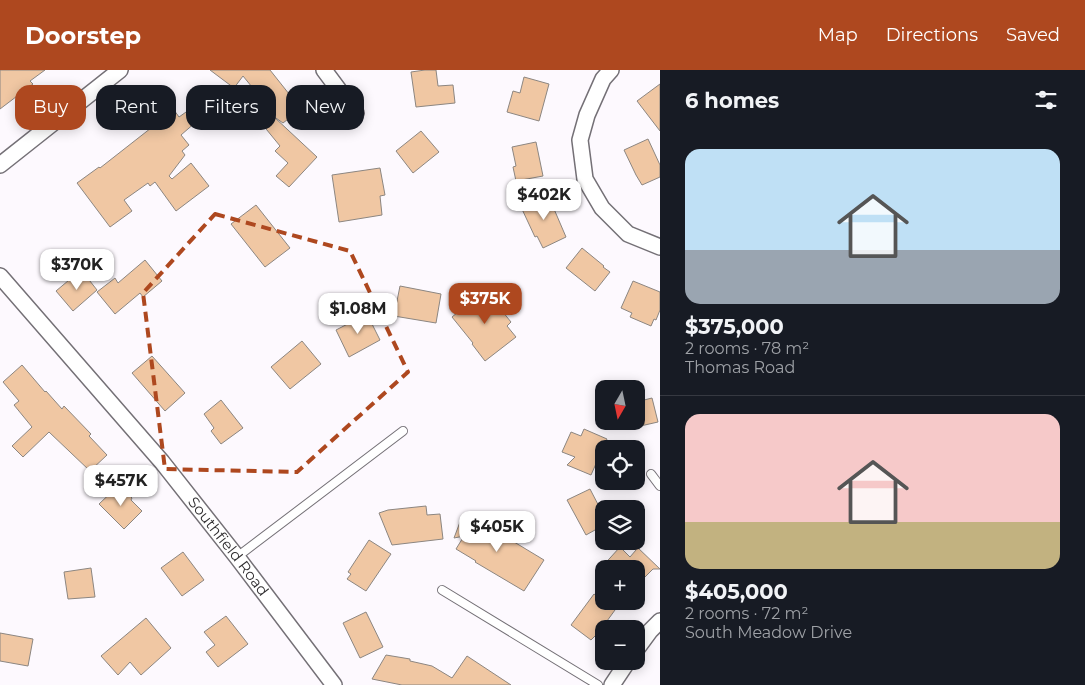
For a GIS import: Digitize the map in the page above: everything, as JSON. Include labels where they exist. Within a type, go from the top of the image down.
[{"type":"street","points":[[0,165],[120,70]]},
{"type":"street","points":[[324,70],[335,85]]},
{"type":"street","points":[[611,70],[603,78],[587,115],[580,140],[585,179],[602,208],[628,234],[660,247]]},
{"type":"street","name":"Southfield Road","points":[[0,276],[162,462],[334,685]]},
{"type":"street","points":[[645,638],[660,621]]},
{"type":"street","points":[[612,685],[622,670]]},
{"type":"lane","points":[[237,557],[402,431]]},
{"type":"lane","points":[[651,474],[660,486]]},
{"type":"lane","points":[[442,590],[598,685]]},
{"type":"highlighted area","points":[[215,214],[350,251],[408,372],[297,472],[165,469],[143,293]]},
{"type":"building","points":[[0,70],[45,70],[30,81],[33,84],[32,85],[15,85],[15,98],[0,109]]},
{"type":"building","points":[[210,70],[270,70],[286,90],[286,121],[283,123],[276,118],[276,85],[250,85],[243,76],[236,85],[230,85]]},
{"type":"building","points":[[436,70],[438,86],[453,85],[455,103],[416,107],[411,72]]},
{"type":"building","points":[[524,77],[549,84],[539,121],[507,112],[513,91],[520,93]]},
{"type":"building","points":[[660,84],[660,131],[637,101]]},
{"type":"building","points":[[186,112],[187,130],[181,135],[189,145],[182,151],[185,155],[169,176],[172,179],[191,163],[209,186],[176,211],[155,182],[150,186],[148,183],[124,200],[132,211],[110,227],[77,183],[100,168],[148,130],[176,130],[176,113],[179,117]]},
{"type":"building","points":[[276,119],[317,157],[289,187],[276,176],[288,163],[275,151],[280,146],[267,130],[276,130]]},
{"type":"building","points":[[421,131],[439,152],[413,173],[396,151]]},
{"type":"building","points":[[648,139],[660,165],[660,177],[642,185],[624,150]]},
{"type":"building","points":[[536,142],[543,176],[516,181],[513,167],[516,166],[512,147]]},
{"type":"building","points":[[380,168],[385,195],[380,196],[382,215],[339,222],[332,175]]},
{"type":"building","points":[[548,195],[566,237],[543,248],[537,236],[535,237],[521,207]]},
{"type":"building","points":[[256,205],[290,248],[265,267],[231,224]]},
{"type":"building","points":[[582,248],[610,272],[595,291],[566,268]]},
{"type":"building","points":[[145,260],[162,281],[143,297],[140,293],[115,314],[97,292],[115,278],[118,283]]},
{"type":"building","points":[[82,271],[97,290],[73,311],[56,291]]},
{"type":"building","points":[[633,281],[660,292],[660,310],[651,326],[630,317],[632,313],[621,308]]},
{"type":"building","points":[[400,286],[441,294],[436,323],[394,316]]},
{"type":"building","points":[[485,290],[511,322],[507,326],[516,337],[485,361],[452,317]]},
{"type":"building","points":[[367,314],[380,340],[349,357],[336,330]]},
{"type":"building","points":[[302,341],[321,364],[290,389],[271,367]]},
{"type":"building","points":[[152,356],[185,393],[165,411],[132,373]]},
{"type":"building","points":[[22,365],[62,409],[64,406],[91,434],[89,436],[107,455],[90,471],[49,432],[23,457],[12,446],[32,427],[14,405],[19,401],[3,382]]},
{"type":"building","points":[[652,398],[658,422],[645,425],[645,400]]},
{"type":"building","points":[[221,400],[243,428],[221,444],[211,431],[214,428],[204,414]]},
{"type":"building","points":[[584,429],[607,439],[595,440],[595,466],[591,475],[567,465],[575,457],[562,452],[571,432],[581,436]]},
{"type":"building","points":[[119,485],[142,511],[124,529],[99,504]]},
{"type":"building","points":[[590,489],[596,500],[595,530],[586,535],[567,500]]},
{"type":"building","points":[[426,506],[427,515],[440,514],[443,539],[392,545],[379,513],[388,510]]},
{"type":"building","points":[[463,514],[476,519],[544,560],[524,591],[456,549],[464,536],[454,538]]},
{"type":"building","points":[[369,540],[391,554],[366,591],[347,579],[351,574],[348,572]]},
{"type":"building","points":[[617,550],[623,550],[630,557],[636,550],[640,550],[660,569],[653,569],[645,577],[645,560],[608,560]]},
{"type":"building","points":[[183,552],[204,580],[182,596],[161,568]]},
{"type":"building","points":[[91,568],[95,597],[68,599],[64,572]]},
{"type":"building","points":[[594,594],[595,610],[615,610],[608,620],[595,620],[595,636],[591,640],[571,625]]},
{"type":"building","points":[[366,612],[383,647],[360,658],[343,623]]},
{"type":"building","points":[[226,616],[248,644],[218,667],[206,652],[215,645],[204,632]]},
{"type":"building","points":[[146,618],[171,648],[141,675],[130,662],[118,675],[101,656]]},
{"type":"building","points":[[0,633],[33,639],[28,666],[0,661]]},
{"type":"building","points":[[386,655],[410,659],[410,661],[432,666],[452,678],[467,656],[511,685],[402,685],[372,679]]}]
